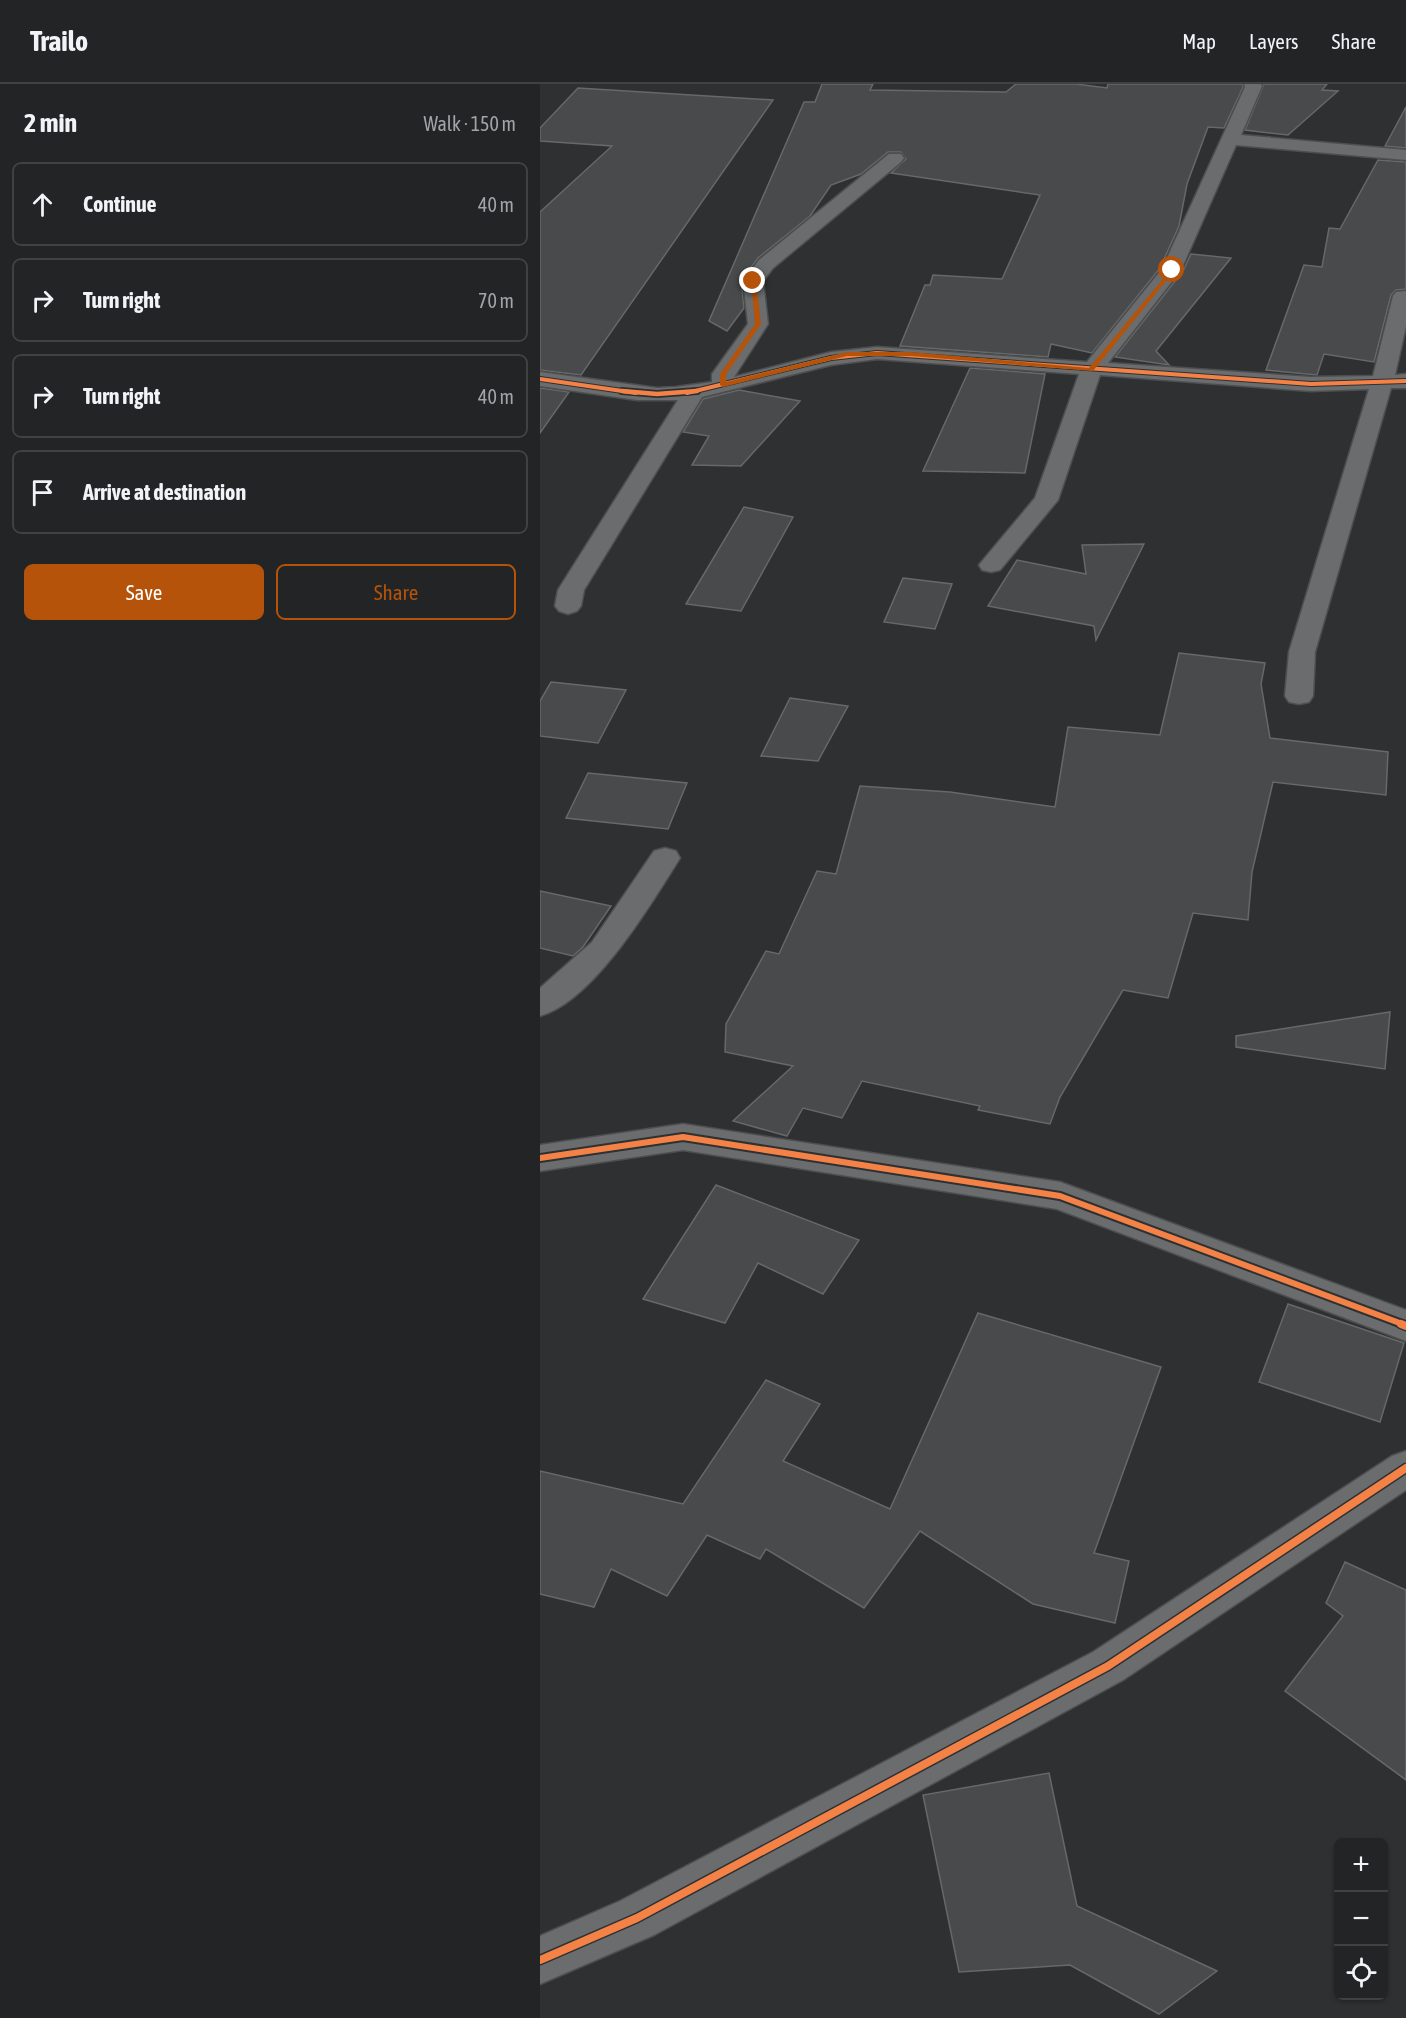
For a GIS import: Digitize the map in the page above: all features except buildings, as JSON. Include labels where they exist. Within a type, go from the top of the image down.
[{"type":"street","points":[[991,565],[1046,500],[1091,370],[1172,270],[1254,86],[1252,84]]},
{"type":"street","points":[[1230,139],[1406,155]]},
{"type":"street","points":[[723,385],[723,374],[758,324],[753,281],[766,264],[895,159]]},
{"type":"street","points":[[1299,696],[1302,652],[1394,382],[1403,297]]},
{"type":"street","points":[[540,379],[664,395],[693,392],[847,354],[867,353],[911,354],[1091,370],[1311,384],[1394,382]]},
{"type":"street","points":[[568,606],[571,590],[693,392]]},
{"type":"street","points":[[540,1005],[603,950],[665,858]]},
{"type":"street","points":[[540,1158],[683,1137],[1060,1196],[1406,1326]]},
{"type":"street","points":[[540,1959],[637,1918],[1108,1666],[1406,1468]]},
{"type":"cycle path","points":[[540,379],[617,391],[676,394],[717,387],[831,358],[877,353],[1311,384],[1406,381]]},
{"type":"cycle path","points":[[540,1158],[683,1137],[1060,1196],[1406,1326]]},
{"type":"cycle path","points":[[540,1960],[637,1918],[1108,1666],[1406,1468]]},
{"type":"route","points":[[753,281],[758,324],[723,374],[723,385],[847,354],[911,354],[1091,370],[1172,270]]}]
